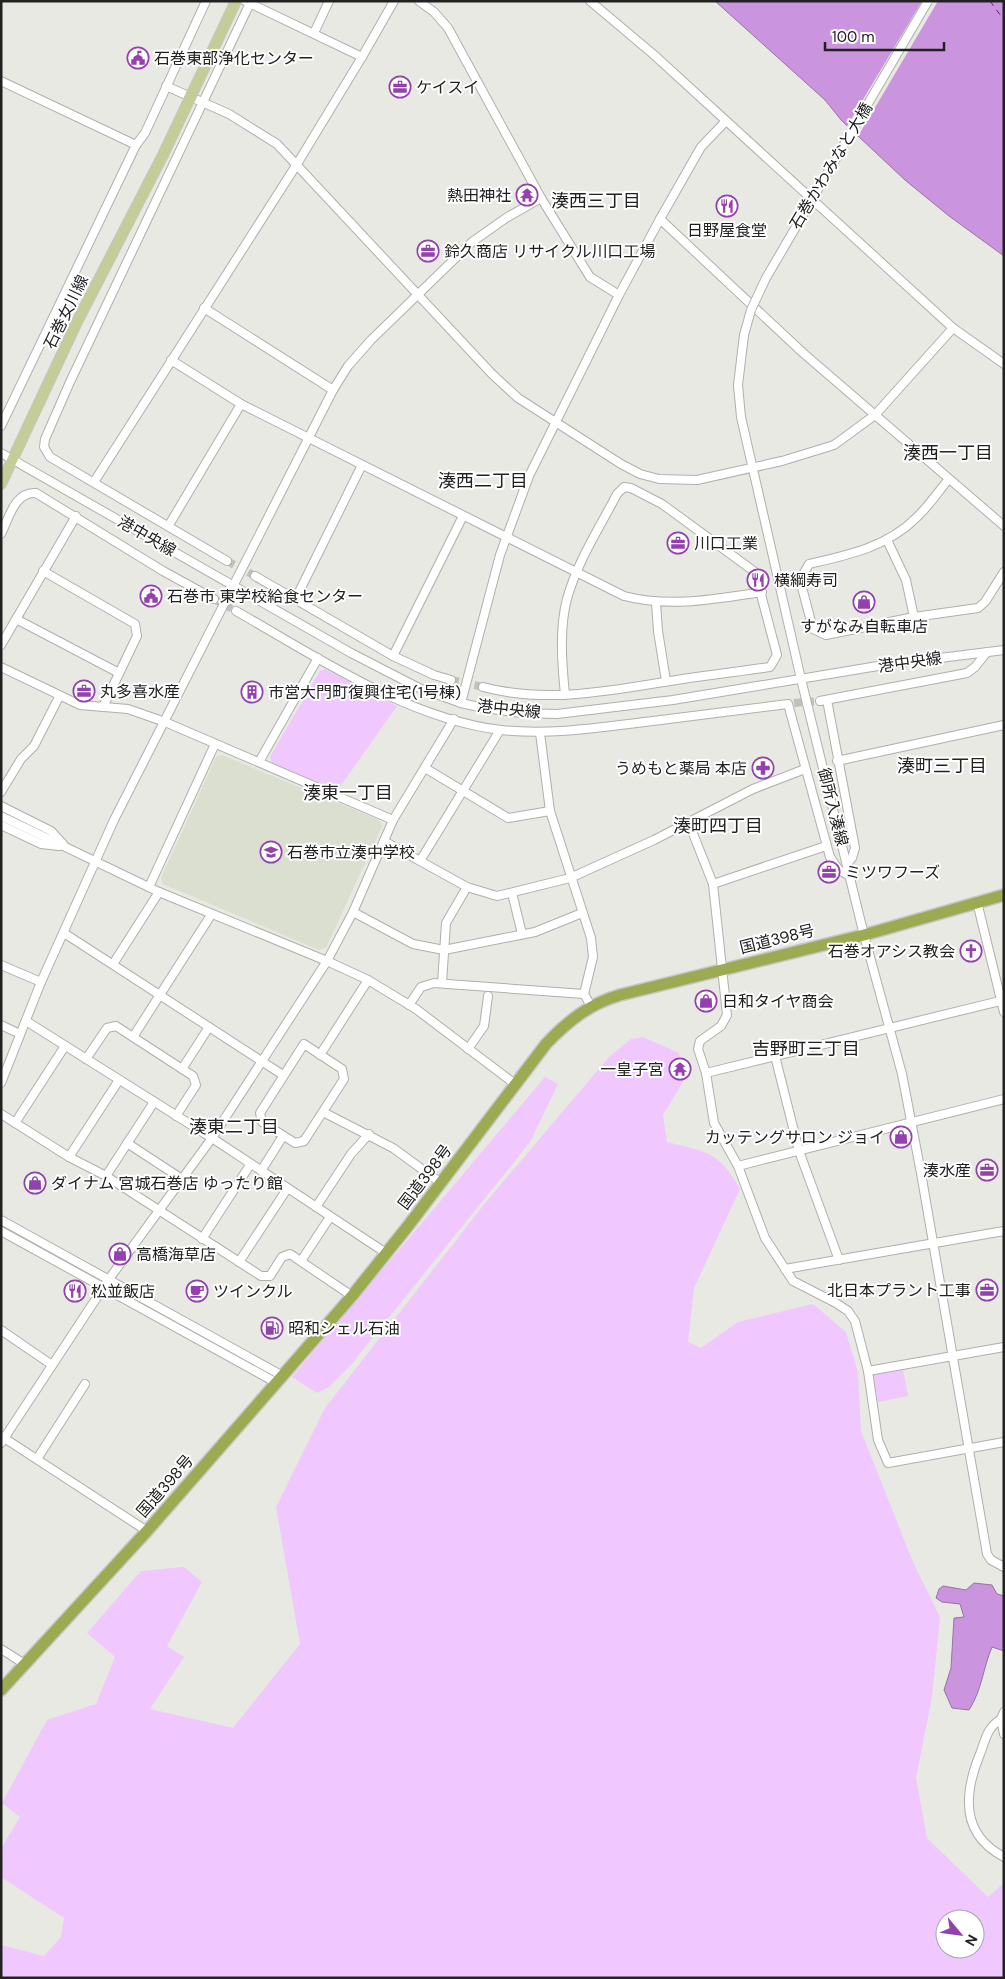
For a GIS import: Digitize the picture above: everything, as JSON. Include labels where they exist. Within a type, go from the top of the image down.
[{"type":"highway","name":"国道398号","points":[[1,1690],[23,1663],[147,1531],[278,1378],[352,1296],[441,1183],[515,1084],[566,1023],[591,1006],[620,995],[864,935],[1004,895]]},
{"type":"main road","name":"石巻女川線","points":[[1,484],[77,322],[163,155],[236,1]]},
{"type":"street","points":[[1,426],[136,145],[145,133],[206,1]]},
{"type":"street","points":[[314,33],[330,1]]},
{"type":"street","points":[[94,482],[297,164],[394,1]]},
{"type":"street","points":[[419,1],[434,12],[448,28],[540,198],[590,277],[619,295]]},
{"type":"street","points":[[590,1],[653,54],[725,122],[953,328],[1004,364]]},
{"type":"street","name":"石巻かわみなと大橋","points":[[752,467],[741,417],[738,385],[744,334],[751,310],[766,278],[928,1]]},
{"type":"street","points":[[227,561],[169,525],[50,457],[44,447],[45,439],[205,102],[249,2],[362,57]]},
{"type":"street","points":[[1,81],[136,145]]},
{"type":"street","points":[[166,86],[205,102],[277,144],[492,374],[518,398],[621,464],[640,474],[678,482],[697,480],[782,461],[834,445],[875,415],[953,328]]},
{"type":"street","points":[[461,703],[506,538],[519,500],[555,422],[619,295],[660,219],[701,147],[725,122]]},
{"type":"street","points":[[1,1084],[42,982],[96,861],[164,722],[333,390],[348,366],[371,340],[472,242],[506,218],[540,198]]},
{"type":"street","points":[[660,219],[802,352],[948,480],[1004,526]]},
{"type":"street","points":[[204,308],[333,390]]},
{"type":"street","points":[[172,360],[241,404],[308,439],[624,596],[656,603],[694,602],[762,592]]},
{"type":"street","points":[[169,525],[241,404]]},
{"type":"street","name":"港中央線","points":[[1,453],[351,654],[419,688],[461,703],[521,713],[557,714],[673,700],[884,665],[1004,650]]},
{"type":"street","points":[[296,600],[362,466]]},
{"type":"street","name":"御所入湊線","points":[[752,467],[801,679],[864,935],[902,1074],[987,1554],[991,1560],[1004,1567]]},
{"type":"street","points":[[948,480],[918,517],[887,540],[860,552],[809,564],[800,580],[813,630],[826,635],[914,617],[978,608],[986,602],[1004,572]]},
{"type":"street","points":[[483,687],[510,694],[564,695],[770,667],[777,655],[756,572],[662,504],[631,488],[624,487],[617,494],[577,573],[567,599],[562,636],[564,695]]},
{"type":"street","points":[[1,534],[16,503],[28,492],[36,492],[163,571],[214,599]]},
{"type":"street","points":[[1,645],[76,516]]},
{"type":"street","points":[[393,656],[462,516]]},
{"type":"street","points":[[887,540],[906,580],[914,617]]},
{"type":"street","points":[[43,571],[136,624],[137,636],[103,707]]},
{"type":"street","points":[[255,576],[393,656],[434,675],[451,680]]},
{"type":"street","points":[[656,603],[658,631],[666,681]]},
{"type":"street","points":[[236,611],[318,658],[390,696],[431,712],[500,730],[540,733],[565,732],[791,704],[805,769],[826,846],[833,863],[850,876]]},
{"type":"street","points":[[16,619],[119,673]]},
{"type":"street","points":[[847,864],[852,858],[855,848],[824,701],[967,673],[976,668],[987,652]]},
{"type":"street","points":[[259,762],[318,658]]},
{"type":"street","points":[[1,667],[59,697],[80,705],[128,709],[164,722],[393,820]]},
{"type":"street","points":[[1,792],[21,759],[34,746],[59,697]]},
{"type":"street","points":[[147,1531],[37,1459],[2,1439],[109,1279],[212,1138],[327,961],[353,912],[393,820],[454,719]]},
{"type":"street","points":[[837,761],[1004,725]]},
{"type":"street","points":[[420,861],[500,730]]},
{"type":"street","points":[[540,733],[550,811],[570,878],[591,938],[593,957],[584,994],[591,1006]]},
{"type":"street","points":[[149,887],[215,744]]},
{"type":"street","points":[[425,768],[508,818],[550,811]]},
{"type":"street","points":[[384,841],[466,887],[490,895],[512,893],[570,878],[654,840],[753,789],[805,769]]},
{"type":"street","points":[[1,806],[51,831],[66,847]]},
{"type":"street","points":[[1,816],[159,892],[211,915],[327,961],[368,980],[409,1005],[515,1084]]},
{"type":"street","points":[[688,821],[713,884],[727,1014],[721,1026],[700,1041],[698,1049],[706,1073],[714,1123],[738,1166],[765,1238],[793,1281],[848,1311],[859,1332],[868,1371],[878,1440],[888,1463],[967,1447],[1004,1442]]},
{"type":"street","points":[[1,825],[41,844],[66,847]]},
{"type":"street","points":[[713,884],[826,846]]},
{"type":"street","points":[[442,984],[446,923],[466,887]]},
{"type":"street","points":[[113,964],[159,892]]},
{"type":"street","points":[[512,893],[522,934]]},
{"type":"street","points":[[977,902],[1004,1012]]},
{"type":"street","points":[[353,912],[413,944],[444,950],[535,932],[582,913]]},
{"type":"street","points":[[133,1037],[211,915]]},
{"type":"street","points":[[64,933],[284,1075]]},
{"type":"street","points":[[1,965],[42,982]]},
{"type":"street","points":[[320,1055],[368,980]]},
{"type":"street","points":[[409,1005],[421,988],[434,983],[584,994]]},
{"type":"street","points":[[468,1049],[482,1032],[488,996]]},
{"type":"street","points":[[706,1073],[1002,1000]]},
{"type":"street","points":[[26,1021],[212,1138],[250,1165],[386,1253]]},
{"type":"street","points":[[1,1025],[20,1034]]},
{"type":"street","points":[[86,1059],[107,1028],[116,1026],[193,1076],[196,1085],[176,1116]]},
{"type":"street","points":[[182,1069],[209,1027]]},
{"type":"street","points":[[304,1044],[342,1069],[344,1079],[304,1141],[295,1143],[262,1122],[260,1112],[284,1075],[304,1044]]},
{"type":"street","points":[[14,1123],[65,1046]]},
{"type":"street","points":[[774,1056],[799,1151],[839,1260]]},
{"type":"street","points":[[69,1157],[119,1080]]},
{"type":"street","points":[[738,1166],[1004,1099]]},
{"type":"street","points":[[106,1176],[154,1102]]},
{"type":"street","points":[[323,1112],[370,1134],[394,1148],[441,1183]]},
{"type":"street","points":[[1,1114],[69,1157],[106,1176],[261,1276],[270,1276],[282,1257],[290,1254],[352,1296]]},
{"type":"street","points":[[316,1207],[351,1154],[370,1134]]},
{"type":"street","points":[[262,1171],[283,1136]]},
{"type":"street","points":[[127,1143],[182,1179]]},
{"type":"street","points":[[202,1239],[250,1165]]},
{"type":"street","points":[[239,1262],[287,1188]]},
{"type":"street","points":[[301,1261],[330,1216]]},
{"type":"street","points":[[1,1220],[193,1326],[278,1378]]},
{"type":"street","points":[[1,1231],[188,1334],[278,1378]]},
{"type":"street","points":[[785,1269],[1004,1231]]},
{"type":"street","points":[[24,1243],[29,1235]]},
{"type":"street","points":[[188,1334],[193,1326]]},
{"type":"street","points":[[1,1330],[52,1365]]},
{"type":"street","points":[[868,1371],[953,1354],[1004,1347]]},
{"type":"street","points":[[37,1459],[85,1384]]},
{"type":"street","points":[[1,1649],[23,1663]]},
{"type":"street","points":[[1003,1716],[1004,1734]]},
{"type":"street","points":[[1003,1716],[991,1726],[972,1773],[968,1801],[969,1815],[976,1832],[986,1844],[1004,1857]]},
{"type":"shaded area","points":[[715,1],[1004,1],[1004,256],[949,216],[905,180],[842,121],[825,100]]},
{"type":"shaded area","points":[[325,669],[397,706],[337,791],[272,763],[270,757],[320,671]]},
{"type":"shaded area","name":"石巻市立湊中学校","points":[[222,755],[379,820],[382,826],[326,948],[319,950],[163,884],[161,878],[216,757]]},
{"type":"shaded area","points":[[643,1037],[679,1053],[683,1082],[663,1115],[667,1142],[702,1151],[718,1160],[740,1189],[694,1288],[688,1342],[701,1348],[738,1322],[813,1304],[846,1332],[858,1373],[861,1431],[913,1562],[940,1617],[932,1697],[916,1778],[927,1838],[988,1897],[1004,1883],[1004,1978],[1,1978],[1,1945],[44,1956],[61,1937],[64,1918],[1,1877],[1,1849],[20,1817],[2,1803],[47,1720],[96,1704],[115,1657],[87,1633],[141,1571],[184,1567],[202,1582],[167,1646],[184,1657],[150,1709],[233,1728],[300,1644],[276,1507],[325,1408],[486,1202],[609,1057],[631,1039]]},
{"type":"shaded area","points":[[545,1077],[558,1084],[530,1142],[350,1366],[329,1387],[317,1393],[292,1377]]},
{"type":"shaded area","points":[[903,1370],[908,1396],[878,1402],[873,1375]]},
{"type":"shaded area","points":[[974,1583],[992,1585],[997,1594],[1004,1596],[1004,1651],[992,1647],[980,1687],[969,1710],[952,1708],[944,1690],[951,1668],[954,1618],[964,1617],[960,1604],[942,1602],[936,1598],[939,1589],[943,1586],[966,1590]]},
{"type":"pier","points":[[922,1],[938,1],[857,138],[846,128]]},
{"type":"ferry route","points":[[990,1],[1004,20]]},
{"type":"tunnel","points":[[227,561],[255,576]]},
{"type":"tunnel","points":[[214,599],[236,611]]},
{"type":"tunnel","points":[[451,680],[483,687]]},
{"type":"tunnel","points":[[794,703],[820,701]]},
{"type":"place","name":"石巻東部浄化センター","points":[[138,58]]},
{"type":"place","name":"ケイスイ","points":[[400,87]]},
{"type":"place","name":"熱田神社","points":[[527,195]]},
{"type":"place","name":"日野屋食堂","points":[[727,206]]},
{"type":"place","name":"鈴久商店 リサイクル川口工場","points":[[428,251]]},
{"type":"place","name":"川口工業","points":[[678,543]]},
{"type":"place","name":"横綱寿司","points":[[758,580]]},
{"type":"place","name":"石巻市 東学校給食センター","points":[[151,596]]},
{"type":"place","name":"すがなみ自転車店","points":[[864,602]]},
{"type":"place","name":"丸多喜水産","points":[[84,691]]},
{"type":"place","name":"市営大門町復興住宅(1号棟)","points":[[252,692]]},
{"type":"place","name":"うめもと薬局 本店","points":[[763,768]]},
{"type":"place","name":"石巻市立湊中学校","points":[[271,852]]},
{"type":"place","name":"ミツワフーズ","points":[[829,872]]},
{"type":"place","name":"石巻オアシス教会","points":[[971,951]]},
{"type":"place","name":"日和タイヤ商会","points":[[706,1001]]},
{"type":"place","name":"一皇子宮","points":[[680,1069]]},
{"type":"place","name":"カッテングサロン ジョイ","points":[[901,1137]]},
{"type":"place","name":"湊水産","points":[[987,1170]]},
{"type":"place","name":"ダイナム 宮城石巻店 ゆったり館","points":[[35,1183]]},
{"type":"place","name":"高橋海草店","points":[[120,1254]]},
{"type":"place","name":"北日本プラント工事","points":[[987,1290]]},
{"type":"place","name":"松並飯店","points":[[75,1291]]},
{"type":"place","name":"ツインクル","points":[[197,1291]]},
{"type":"place","name":"昭和シェル石油","points":[[272,1328]]},
{"type":"district","name":"湊西三丁目","points":[[596,201]]},
{"type":"district","name":"湊西一丁目","points":[[948,453]]},
{"type":"district","name":"湊西二丁目","points":[[483,481]]},
{"type":"district","name":"湊町三丁目","points":[[942,766]]},
{"type":"district","name":"湊東一丁目","points":[[348,793]]},
{"type":"district","name":"湊町四丁目","points":[[718,826]]},
{"type":"district","name":"吉野町三丁目","points":[[806,1049]]},
{"type":"district","name":"湊東二丁目","points":[[234,1127]]}]
